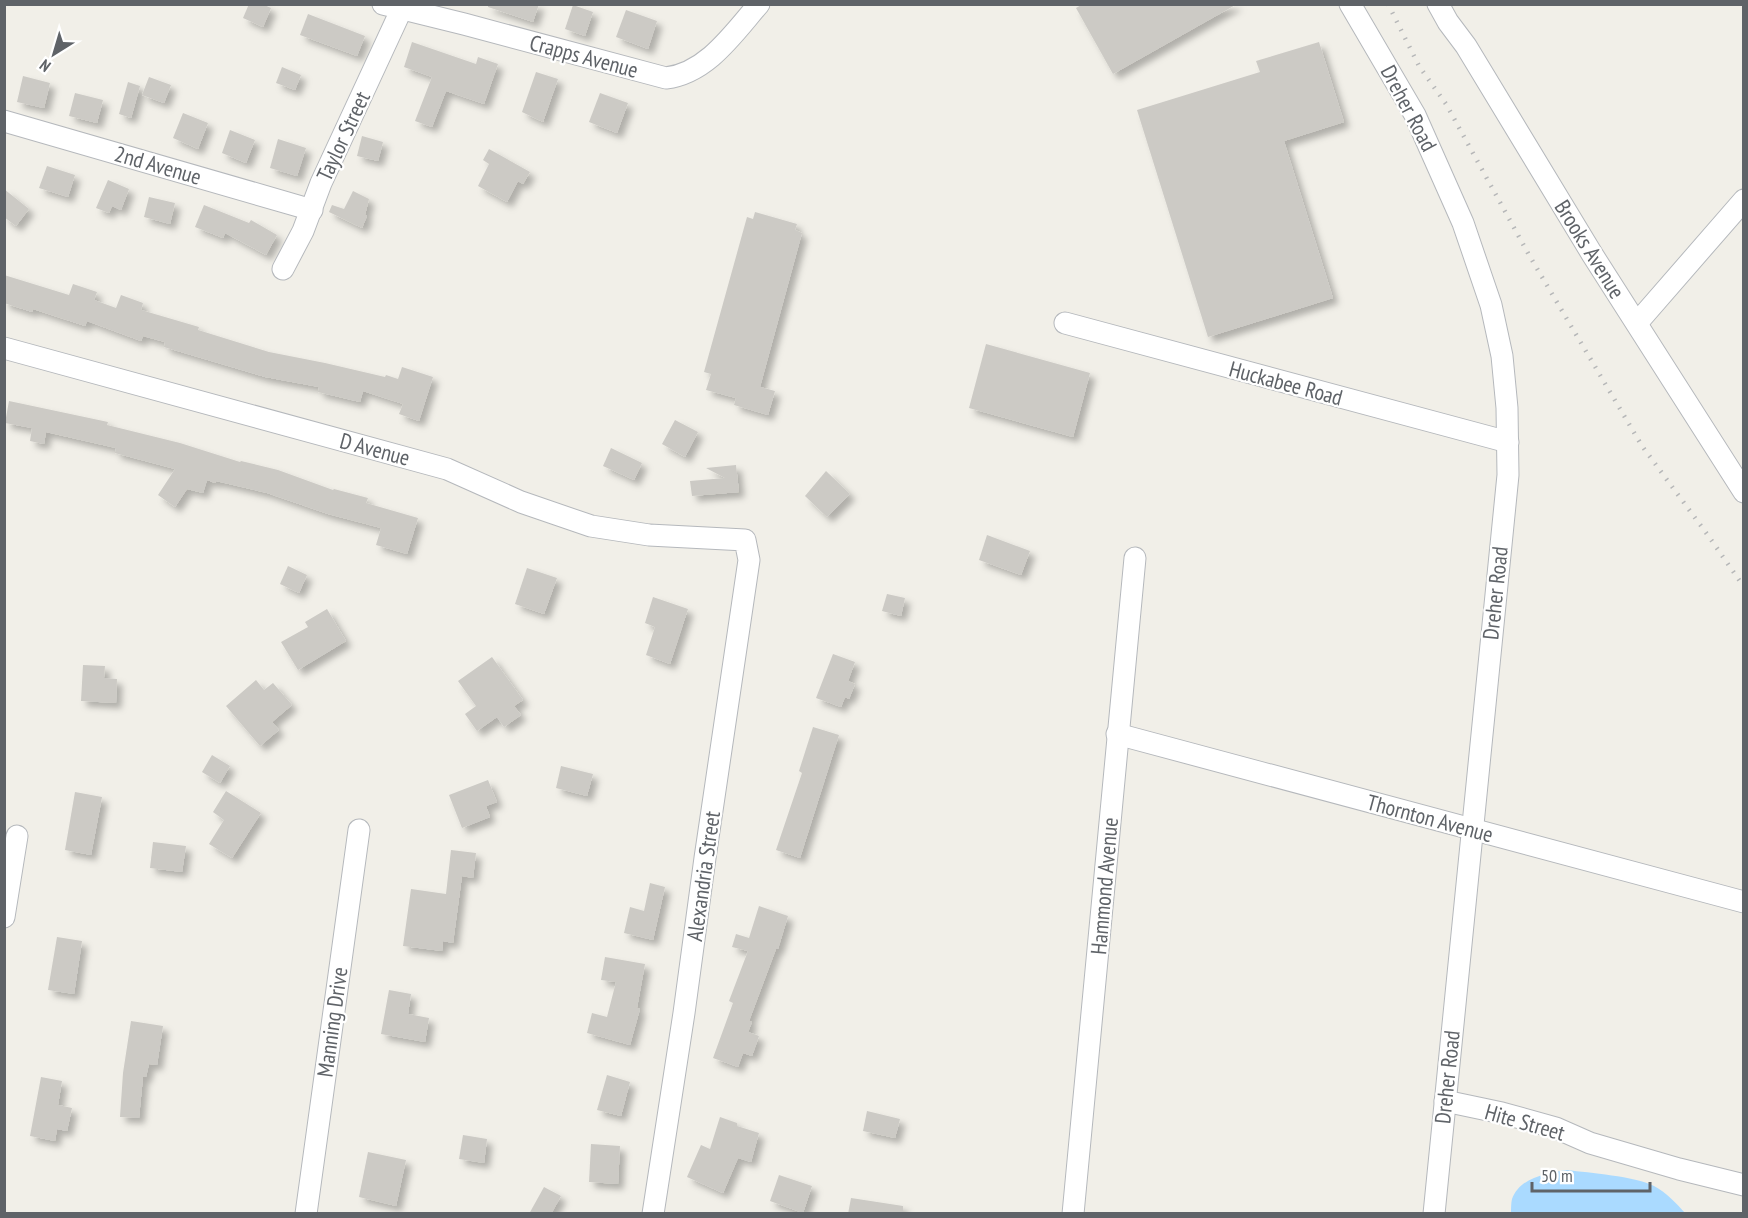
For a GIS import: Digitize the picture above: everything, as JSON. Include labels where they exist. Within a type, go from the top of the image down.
[{"type":"street","name":"Crapps Avenue","points":[[396,6],[666,78],[680,76],[705,62],[716,53],[759,4]]},
{"type":"street","name":"Dreher Road","points":[[1350,4],[1415,115],[1463,224],[1496,322],[1508,408],[1508,475],[1434,1214]]},
{"type":"street","name":"Brooks Avenue","points":[[1438,4],[1743,492]]},
{"type":"street","name":"Taylor Street","points":[[283,268],[312,210],[321,183],[396,6]]},
{"type":"street","name":"2nd Avenue","points":[[4,121],[312,210]]},
{"type":"street","points":[[1637,323],[1743,200]]},
{"type":"street","name":"Huckabee Road","points":[[1065,323],[1508,442]]},
{"type":"street","name":"D Avenue","points":[[4,348],[447,469],[522,502],[591,526],[649,536],[745,540]]},
{"type":"street","name":"Alexandria Street","points":[[653,1214],[749,560],[745,540]]},
{"type":"street","name":"Hammond Avenue","points":[[1073,1214],[1135,558]]},
{"type":"street","name":"Thornton Avenue","points":[[1117,734],[1743,902]]},
{"type":"street","name":"Manning Drive","points":[[306,1214],[359,830]]},
{"type":"street","points":[[4,917],[17,836]]},
{"type":"street","name":"Hite Street","points":[[1445,1101],[1502,1113],[1556,1128],[1590,1143],[1743,1185]]},
{"type":"water","points":[[1567,1170],[1612,1175],[1654,1186],[1685,1213],[1511,1213],[1512,1199],[1521,1186],[1535,1177]]},
{"type":"building","points":[[249,4],[262,4],[271,8],[263,27],[243,18]]},
{"type":"building","points":[[488,4],[539,4],[533,22],[488,7]]},
{"type":"building","points":[[1083,4],[1237,4],[1113,74],[1076,8]]},
{"type":"building","points":[[573,5],[593,12],[585,36],[565,29]]},
{"type":"building","points":[[626,10],[657,21],[648,49],[616,37]]},
{"type":"building","points":[[308,14],[365,36],[357,56],[300,35]]},
{"type":"building","points":[[412,42],[476,64],[478,57],[498,64],[484,104],[446,91],[432,127],[415,121],[432,77],[404,67]]},
{"type":"building","points":[[1319,42],[1344,122],[1284,141],[1333,298],[1208,337],[1137,110],[1260,72],[1256,61]]},
{"type":"building","points":[[282,67],[301,75],[295,90],[276,83]]},
{"type":"building","points":[[536,72],[558,79],[543,122],[522,112]]},
{"type":"building","points":[[23,76],[50,83],[44,108],[17,102]]},
{"type":"building","points":[[149,77],[171,85],[164,103],[142,95]]},
{"type":"building","points":[[128,82],[140,86],[131,118],[119,114]]},
{"type":"building","points":[[75,93],[103,100],[97,123],[69,116]]},
{"type":"building","points":[[600,93],[628,103],[617,133],[589,122]]},
{"type":"building","points":[[183,113],[208,123],[198,149],[173,138]]},
{"type":"building","points":[[230,130],[255,140],[246,163],[222,153]]},
{"type":"building","points":[[362,136],[383,142],[378,161],[357,156]]},
{"type":"building","points":[[278,139],[306,148],[297,176],[270,168]]},
{"type":"building","points":[[489,149],[530,172],[523,184],[518,181],[507,202],[478,186],[489,164],[483,160]]},
{"type":"building","points":[[47,166],[75,175],[68,197],[39,188]]},
{"type":"building","points":[[108,180],[129,189],[121,210],[112,206],[109,213],[96,208]]},
{"type":"building","points":[[4,189],[29,209],[16,226],[4,217]]},
{"type":"building","points":[[353,191],[369,199],[365,215],[367,216],[362,228],[329,212],[332,205],[344,209]]},
{"type":"building","points":[[149,197],[175,203],[170,224],[144,217]]},
{"type":"building","points":[[204,205],[249,223],[251,220],[277,235],[266,255],[225,233],[223,238],[195,227]]},
{"type":"building","points":[[755,212],[797,224],[795,230],[802,233],[760,387],[775,391],[768,415],[734,405],[736,398],[706,390],[711,374],[704,372],[747,217],[753,219]]},
{"type":"building","points":[[4,275],[69,295],[73,284],[97,292],[94,300],[116,308],[121,295],[143,303],[141,310],[199,327],[198,330],[269,352],[398,379],[402,367],[433,377],[419,421],[399,414],[403,404],[363,391],[360,402],[318,392],[319,387],[265,377],[164,347],[165,342],[143,336],[141,341],[87,321],[85,326],[33,309],[32,312],[4,303]]},
{"type":"building","points":[[986,344],[1090,373],[1073,437],[969,408]]},
{"type":"building","points":[[9,401],[108,422],[107,425],[180,443],[240,462],[278,470],[333,490],[368,498],[366,503],[418,518],[407,554],[376,545],[381,528],[328,514],[267,493],[216,481],[215,483],[207,480],[203,493],[187,489],[175,507],[158,495],[175,469],[115,453],[116,448],[46,432],[44,444],[30,441],[32,428],[5,423]]},
{"type":"building","points":[[675,420],[698,432],[685,457],[662,444]]},
{"type":"building","points":[[611,448],[642,463],[634,480],[603,466]]},
{"type":"building","points":[[736,465],[739,492],[692,496],[690,481],[725,478],[706,468]]},
{"type":"building","points":[[826,471],[850,494],[827,517],[805,496]]},
{"type":"building","points":[[987,535],[1030,551],[1021,575],[979,560]]},
{"type":"building","points":[[288,566],[307,575],[299,593],[280,584]]},
{"type":"building","points":[[527,568],[557,578],[544,614],[515,604]]},
{"type":"building","points":[[887,594],[905,598],[901,616],[882,611]]},
{"type":"building","points":[[653,597],[688,609],[670,664],[646,655],[655,627],[645,623]]},
{"type":"building","points":[[327,609],[346,641],[298,670],[281,642],[308,627],[305,622]]},
{"type":"building","points":[[833,654],[855,662],[848,681],[855,684],[849,699],[845,697],[841,707],[816,698]]},
{"type":"building","points":[[492,657],[523,700],[514,706],[521,715],[504,727],[497,717],[477,731],[465,714],[476,706],[458,681]]},
{"type":"building","points":[[83,665],[105,666],[104,678],[117,679],[116,703],[81,701]]},
{"type":"building","points":[[256,680],[264,690],[273,683],[292,705],[272,722],[279,730],[260,746],[226,706]]},
{"type":"building","points":[[813,727],[839,735],[800,858],[776,850],[802,773],[799,771]]},
{"type":"building","points":[[212,755],[230,766],[220,783],[202,772]]},
{"type":"building","points":[[561,766],[593,774],[587,796],[556,788]]},
{"type":"building","points":[[488,780],[497,802],[486,806],[490,817],[462,828],[449,795]]},
{"type":"building","points":[[226,791],[261,813],[232,858],[209,844],[224,820],[213,812]]},
{"type":"building","points":[[75,792],[102,797],[91,855],[65,850]]},
{"type":"building","points":[[153,842],[186,846],[182,872],[150,868]]},
{"type":"building","points":[[451,850],[476,853],[473,878],[462,876],[453,943],[443,941],[442,951],[403,946],[411,889],[446,894]]},
{"type":"building","points":[[650,883],[665,887],[653,940],[624,933],[630,907],[644,911]]},
{"type":"building","points":[[759,906],[788,916],[778,949],[776,949],[749,1021],[752,1022],[748,1032],[759,1036],[752,1056],[743,1053],[738,1067],[713,1058],[733,1003],[729,1001],[748,951],[732,947],[736,934],[749,938]]},
{"type":"building","points":[[57,937],[82,941],[74,994],[48,990]]},
{"type":"building","points":[[605,957],[645,964],[637,1008],[640,1009],[630,1045],[587,1033],[592,1013],[607,1017],[616,982],[601,980]]},
{"type":"building","points":[[389,990],[411,994],[408,1014],[429,1018],[425,1042],[381,1034]]},
{"type":"building","points":[[131,1021],[163,1026],[157,1065],[149,1064],[146,1077],[143,1077],[139,1118],[120,1117],[123,1073]]},
{"type":"building","points":[[607,1075],[630,1082],[621,1116],[597,1110]]},
{"type":"building","points":[[41,1077],[62,1081],[58,1105],[72,1108],[67,1131],[57,1129],[55,1141],[30,1136]]},
{"type":"building","points":[[867,1111],[900,1119],[895,1138],[863,1131]]},
{"type":"building","points":[[720,1117],[737,1123],[737,1126],[759,1133],[751,1162],[738,1158],[723,1193],[687,1177],[701,1145],[710,1149]]},
{"type":"building","points":[[463,1135],[487,1139],[484,1163],[459,1159]]},
{"type":"building","points":[[591,1144],[620,1146],[618,1184],[589,1182]]},
{"type":"building","points":[[368,1152],[406,1160],[396,1206],[359,1197]]},
{"type":"building","points":[[779,1175],[812,1186],[803,1213],[770,1201]]},
{"type":"building","points":[[544,1187],[561,1196],[551,1214],[529,1214]]},
{"type":"building","points":[[851,1198],[903,1206],[903,1214],[848,1214]]},
{"type":"railway","points":[[1388,4],[1419,66],[1446,104],[1529,255],[1642,446],[1744,587]]}]
